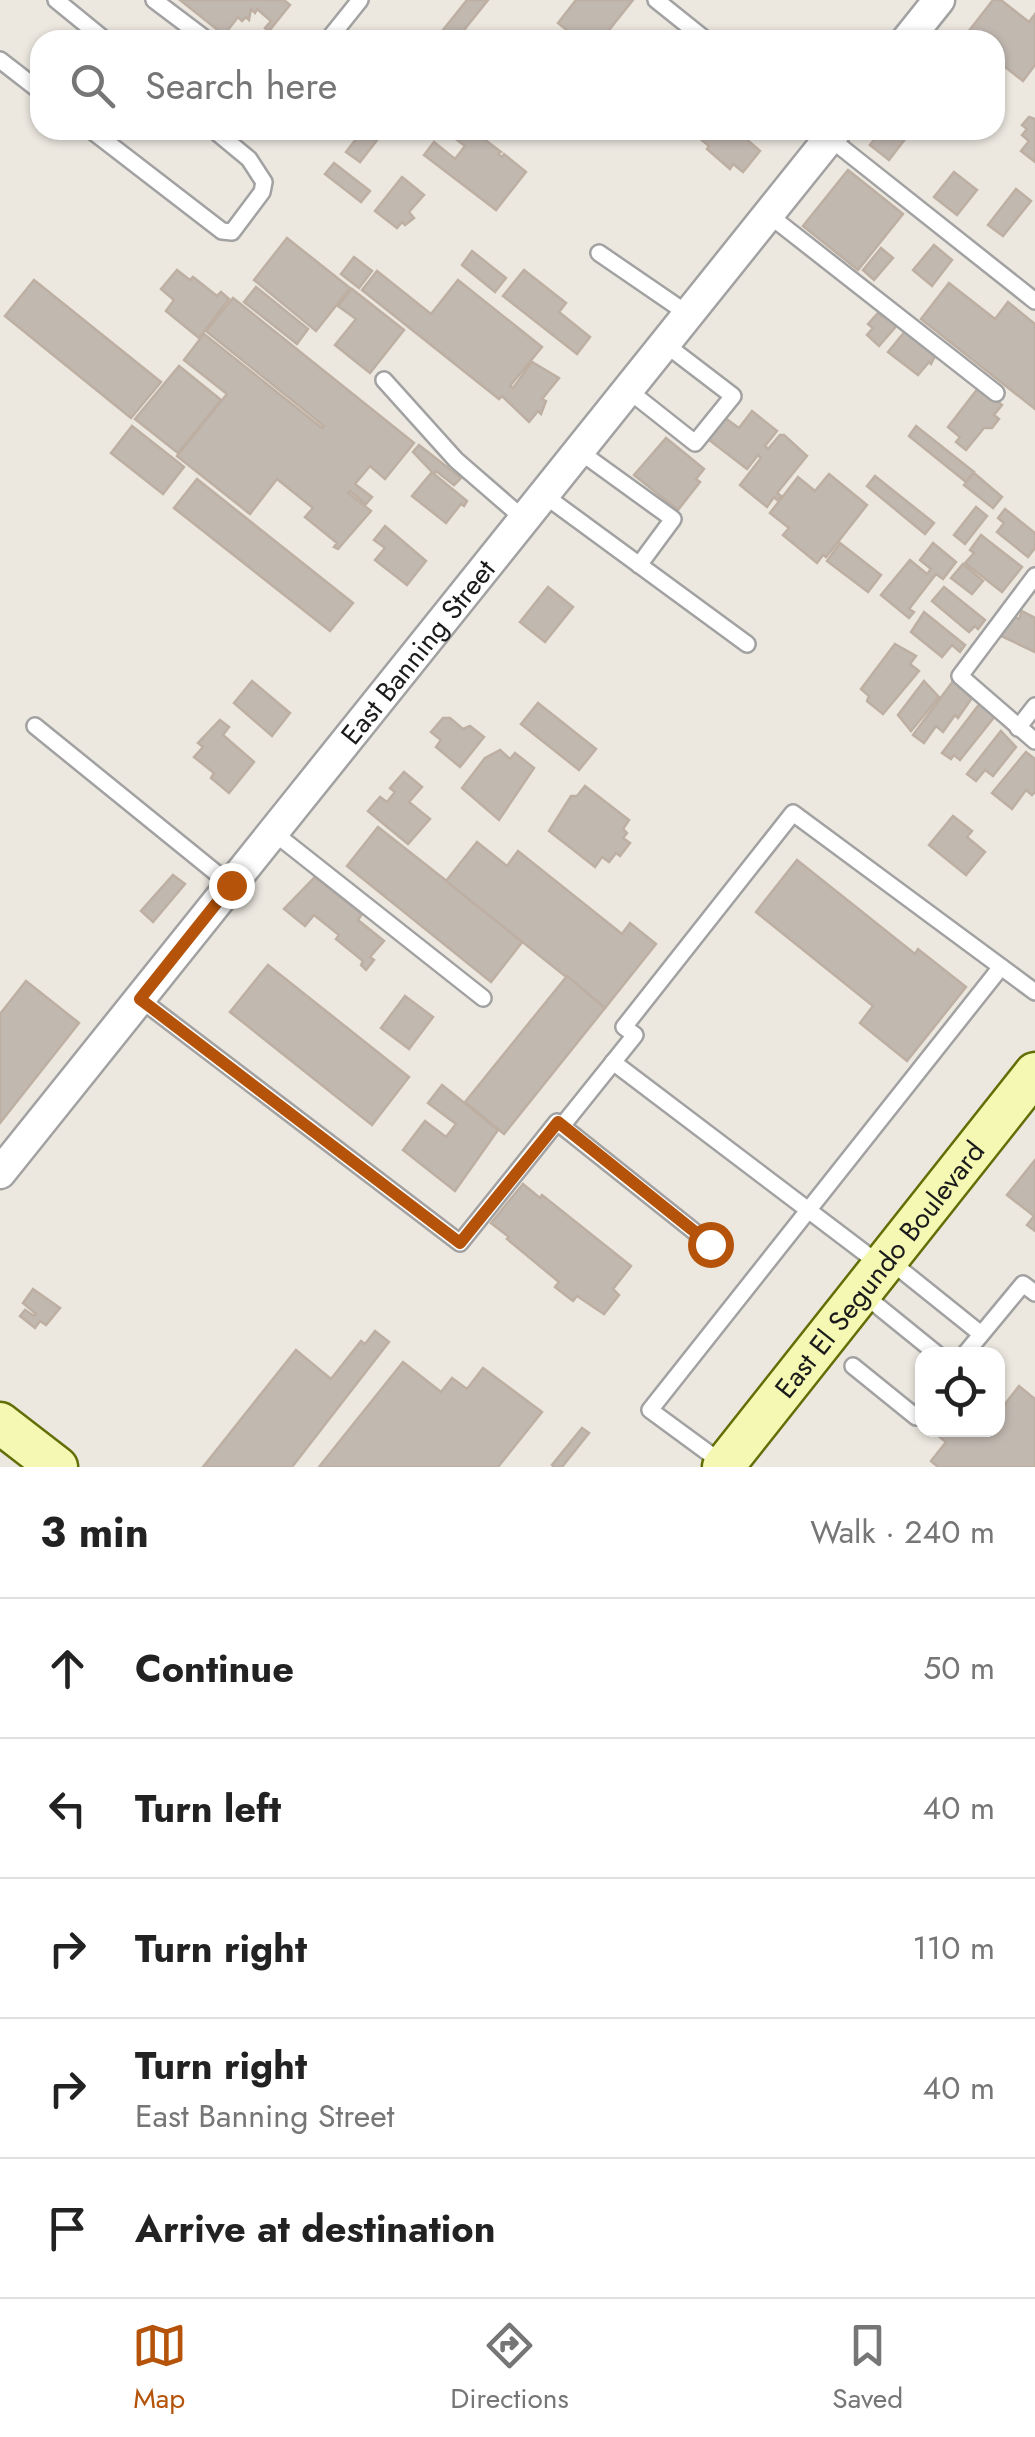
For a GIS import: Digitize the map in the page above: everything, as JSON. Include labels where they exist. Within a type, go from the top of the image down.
[{"type":"street","points":[[915,30],[939,0]]},
{"type":"street","name":"East Banning Street","points":[[0,1173],[769,214],[823,140]]},
{"type":"street","name":"East El Segundo Boulevard","points":[[724,1466],[1035,1073]]},
{"type":"street","points":[[0,1423],[57,1467]]},
{"type":"lane","points":[[56,0],[92,30]]},
{"type":"lane","points":[[154,0],[194,30]]},
{"type":"lane","points":[[336,30],[360,0]]},
{"type":"lane","points":[[656,0],[694,30]]},
{"type":"lane","points":[[0,60],[30,83]]},
{"type":"lane","points":[[104,140],[222,231],[232,232],[262,192],[264,182],[249,159],[226,140]]},
{"type":"lane","points":[[837,140],[1035,302]]},
{"type":"lane","points":[[769,214],[996,393]]},
{"type":"lane","points":[[599,252],[688,314]]},
{"type":"lane","points":[[628,390],[695,443],[733,396],[665,344]]},
{"type":"lane","points":[[384,380],[456,460],[524,519]]},
{"type":"lane","points":[[579,450],[674,519],[639,565]]},
{"type":"lane","points":[[544,495],[747,644]]},
{"type":"lane","points":[[1035,576],[960,676],[1035,741]]},
{"type":"lane","points":[[1018,728],[1035,706]]},
{"type":"lane","points":[[34,726],[231,885]]},
{"type":"lane","points":[[562,1126],[635,1036],[624,1027],[792,813],[1035,992]]},
{"type":"lane","points":[[273,832],[483,998]]},
{"type":"lane","points":[[724,1466],[650,1410],[1001,967]]},
{"type":"lane","points":[[140,999],[460,1243],[558,1122],[710,1244]]},
{"type":"lane","points":[[614,1062],[807,1212],[877,1272],[980,1334]]},
{"type":"lane","points":[[877,1272],[932,1347]]},
{"type":"lane","points":[[970,1347],[1023,1284],[1035,1293]]},
{"type":"lane","points":[[853,1366],[915,1416]]},
{"type":"building","points":[[180,0],[284,0],[290,5],[270,30],[265,28],[271,21],[257,9],[255,13],[251,9],[249,20],[238,17],[228,30],[218,30]]},
{"type":"building","points":[[467,0],[488,0],[464,30],[443,30]]},
{"type":"building","points":[[576,0],[633,0],[609,30],[567,30],[558,23]]},
{"type":"building","points":[[993,0],[1001,0],[1029,22],[1035,14],[1035,65],[1023,81],[1005,67],[1005,30],[970,30]]},
{"type":"building","points":[[1029,117],[1035,119],[1035,162],[1021,151],[1029,141],[1022,135],[1027,129],[1022,125]]},
{"type":"building","points":[[355,140],[377,140],[360,162],[346,152]]},
{"type":"building","points":[[457,140],[485,140],[501,152],[498,154],[504,154],[526,172],[496,210],[424,155],[434,142],[455,159],[465,146]]},
{"type":"building","points":[[702,140],[747,140],[760,151],[743,172],[733,164],[730,169],[707,149],[709,146]]},
{"type":"building","points":[[874,140],[904,140],[889,160],[870,145]]},
{"type":"building","points":[[334,163],[370,191],[361,202],[325,174]]},
{"type":"building","points":[[848,170],[903,214],[858,270],[803,226]]},
{"type":"building","points":[[954,172],[977,190],[957,215],[934,197]]},
{"type":"building","points":[[402,177],[424,195],[409,212],[414,218],[397,228],[375,211]]},
{"type":"building","points":[[1016,189],[1031,201],[1003,236],[988,225]]},
{"type":"building","points":[[287,238],[350,288],[316,331],[254,280]]},
{"type":"building","points":[[934,245],[952,260],[932,286],[913,270]]},
{"type":"building","points":[[881,248],[893,258],[874,280],[863,270]]},
{"type":"building","points":[[472,251],[506,278],[495,292],[462,265]]},
{"type":"building","points":[[354,257],[372,271],[359,288],[341,274]]},
{"type":"building","points":[[177,270],[217,296],[221,292],[229,299],[199,338],[166,311],[174,300],[161,289]]},
{"type":"building","points":[[524,270],[566,303],[559,312],[590,337],[577,354],[503,296]]},
{"type":"building","points":[[377,271],[431,314],[458,280],[542,347],[510,386],[513,388],[532,362],[559,378],[542,399],[546,401],[541,414],[538,411],[529,422],[502,396],[499,399],[362,290]]},
{"type":"building","points":[[34,280],[161,382],[131,418],[5,316]]},
{"type":"building","points":[[949,283],[995,319],[1008,302],[1035,324],[1035,409],[921,319]]},
{"type":"building","points":[[256,287],[308,329],[297,344],[244,302]]},
{"type":"building","points":[[352,289],[404,330],[370,373],[335,345],[356,319],[338,306]]},
{"type":"building","points":[[233,298],[414,443],[385,479],[370,466],[355,484],[372,497],[366,504],[348,493],[371,511],[338,549],[334,547],[337,543],[305,517],[313,508],[277,479],[250,514],[177,456],[227,394],[184,360],[204,334],[324,426],[206,331]]},
{"type":"building","points":[[878,313],[883,317],[886,313],[898,324],[879,346],[867,335],[873,328],[868,324]]},
{"type":"building","points":[[907,329],[937,352],[931,364],[918,375],[888,352]]},
{"type":"building","points":[[179,366],[221,400],[178,453],[135,419]]},
{"type":"building","points":[[979,387],[1002,405],[994,415],[999,419],[992,428],[984,428],[966,450],[956,442],[960,437],[948,427]]},
{"type":"building","points":[[752,411],[777,431],[765,446],[768,449],[784,435],[807,456],[777,493],[781,496],[777,500],[774,497],[767,507],[740,485],[761,458],[758,455],[747,469],[708,439],[725,418],[739,428]]},
{"type":"building","points":[[132,426],[184,467],[163,494],[111,453]]},
{"type":"building","points":[[916,426],[974,472],[966,482],[909,436]]},
{"type":"building","points":[[666,438],[704,469],[696,479],[700,482],[678,510],[634,475]]},
{"type":"building","points":[[419,445],[461,478],[454,485],[436,471],[434,474],[467,501],[446,523],[412,496],[432,472],[413,452]]},
{"type":"building","points":[[974,473],[1002,497],[993,508],[964,485]]},
{"type":"building","points":[[829,474],[867,505],[817,563],[783,535],[789,528],[770,513],[798,477],[815,491]]},
{"type":"building","points":[[875,476],[934,523],[925,534],[867,486]]},
{"type":"building","points":[[197,479],[353,603],[330,631],[174,508]]},
{"type":"building","points":[[976,507],[987,516],[965,544],[954,535]]},
{"type":"building","points":[[1005,509],[1035,533],[1035,548],[1028,557],[997,532],[1004,523],[998,518]]},
{"type":"building","points":[[385,526],[426,561],[407,585],[375,560],[385,548],[374,540]]},
{"type":"building","points":[[981,535],[1022,567],[1002,592],[965,563]]},
{"type":"building","points":[[840,543],[881,575],[868,592],[827,561]]},
{"type":"building","points":[[933,543],[956,562],[943,579],[936,574],[909,609],[914,612],[909,618],[881,595],[910,560],[927,574],[931,569],[920,560]]},
{"type":"building","points":[[963,564],[983,581],[972,594],[951,578]]},
{"type":"building","points":[[548,587],[573,607],[545,642],[520,622]]},
{"type":"building","points":[[944,587],[985,620],[978,629],[975,626],[969,632],[932,601]]},
{"type":"building","points":[[1022,611],[1035,618],[1035,652],[999,635],[1012,616],[1019,619]]},
{"type":"building","points":[[924,612],[965,645],[960,652],[952,645],[942,657],[911,632]]},
{"type":"building","points":[[895,644],[916,656],[910,664],[919,671],[883,714],[867,701],[869,696],[861,689]]},
{"type":"building","points":[[954,680],[972,698],[958,718],[955,715],[943,732],[936,726],[924,743],[913,735]]},
{"type":"building","points":[[252,681],[290,713],[272,736],[234,703]]},
{"type":"building","points":[[924,681],[939,697],[911,731],[898,715]]},
{"type":"building","points":[[981,702],[995,716],[960,760],[954,755],[951,759],[942,753]]},
{"type":"building","points":[[538,703],[596,749],[579,770],[521,724]]},
{"type":"building","points":[[443,718],[450,718],[463,729],[470,726],[484,737],[460,767],[436,747],[441,740],[431,732]]},
{"type":"building","points":[[220,720],[229,727],[223,735],[254,762],[229,793],[211,778],[214,773],[194,757],[203,747],[198,743]]},
{"type":"building","points":[[1001,731],[1016,747],[993,776],[985,770],[976,781],[967,774]]},
{"type":"building","points":[[500,750],[510,759],[515,753],[534,768],[499,820],[462,788],[485,758]]},
{"type":"building","points":[[1026,752],[1035,759],[1035,792],[1032,795],[1026,790],[1012,809],[992,793]]},
{"type":"building","points":[[404,772],[422,787],[409,802],[430,819],[408,844],[368,811],[380,797],[387,802],[395,792],[390,788]]},
{"type":"building","points":[[585,786],[629,820],[623,838],[630,843],[620,856],[616,853],[609,862],[602,857],[595,867],[549,831],[571,796],[577,796]]},
{"type":"building","points":[[953,816],[972,831],[967,837],[985,852],[966,875],[929,845]]},
{"type":"building","points":[[378,827],[523,941],[491,982],[347,866]]},
{"type":"building","points":[[477,842],[507,866],[518,851],[622,934],[630,923],[656,944],[605,1008],[446,881]]},
{"type":"building","points":[[797,860],[915,954],[918,949],[966,987],[907,1061],[860,1023],[873,1006],[756,912]]},
{"type":"building","points":[[173,875],[185,884],[153,922],[141,911]]},
{"type":"building","points":[[315,877],[362,914],[358,920],[384,941],[370,957],[374,960],[366,970],[361,965],[363,961],[336,939],[339,935],[314,915],[305,926],[284,909]]},
{"type":"building","points":[[268,965],[409,1077],[372,1125],[230,1012]]},
{"type":"building","points":[[567,976],[605,1008],[504,1134],[465,1102]]},
{"type":"building","points":[[26,981],[79,1023],[0,1123],[0,1014]]},
{"type":"building","points":[[405,996],[433,1017],[409,1049],[381,1028]]},
{"type":"building","points":[[442,1085],[498,1130],[455,1191],[403,1150],[425,1121],[446,1137],[456,1124],[428,1103]]},
{"type":"building","points":[[1035,1160],[1035,1231],[1027,1225],[1034,1216],[1007,1195]]},
{"type":"building","points":[[523,1184],[631,1266],[613,1289],[619,1295],[604,1314],[577,1296],[573,1301],[555,1287],[559,1282],[491,1223]]},
{"type":"building","points":[[33,1289],[60,1308],[46,1325],[40,1321],[35,1328],[20,1316],[25,1310],[36,1314],[23,1303]]},
{"type":"building","points":[[375,1331],[389,1342],[292,1467],[203,1467],[296,1350],[331,1379],[361,1341],[365,1344]]},
{"type":"building","points":[[403,1362],[441,1392],[452,1378],[467,1389],[483,1368],[542,1412],[498,1467],[319,1467]]},
{"type":"building","points":[[1019,1386],[1035,1399],[1035,1467],[938,1467],[931,1461],[946,1442],[940,1437],[1005,1437],[1005,1404]]},
{"type":"building","points":[[582,1428],[589,1433],[562,1467],[554,1467],[552,1465]]},
{"type":"route","points":[[231,885],[140,999],[460,1243],[558,1122],[710,1244]]}]
